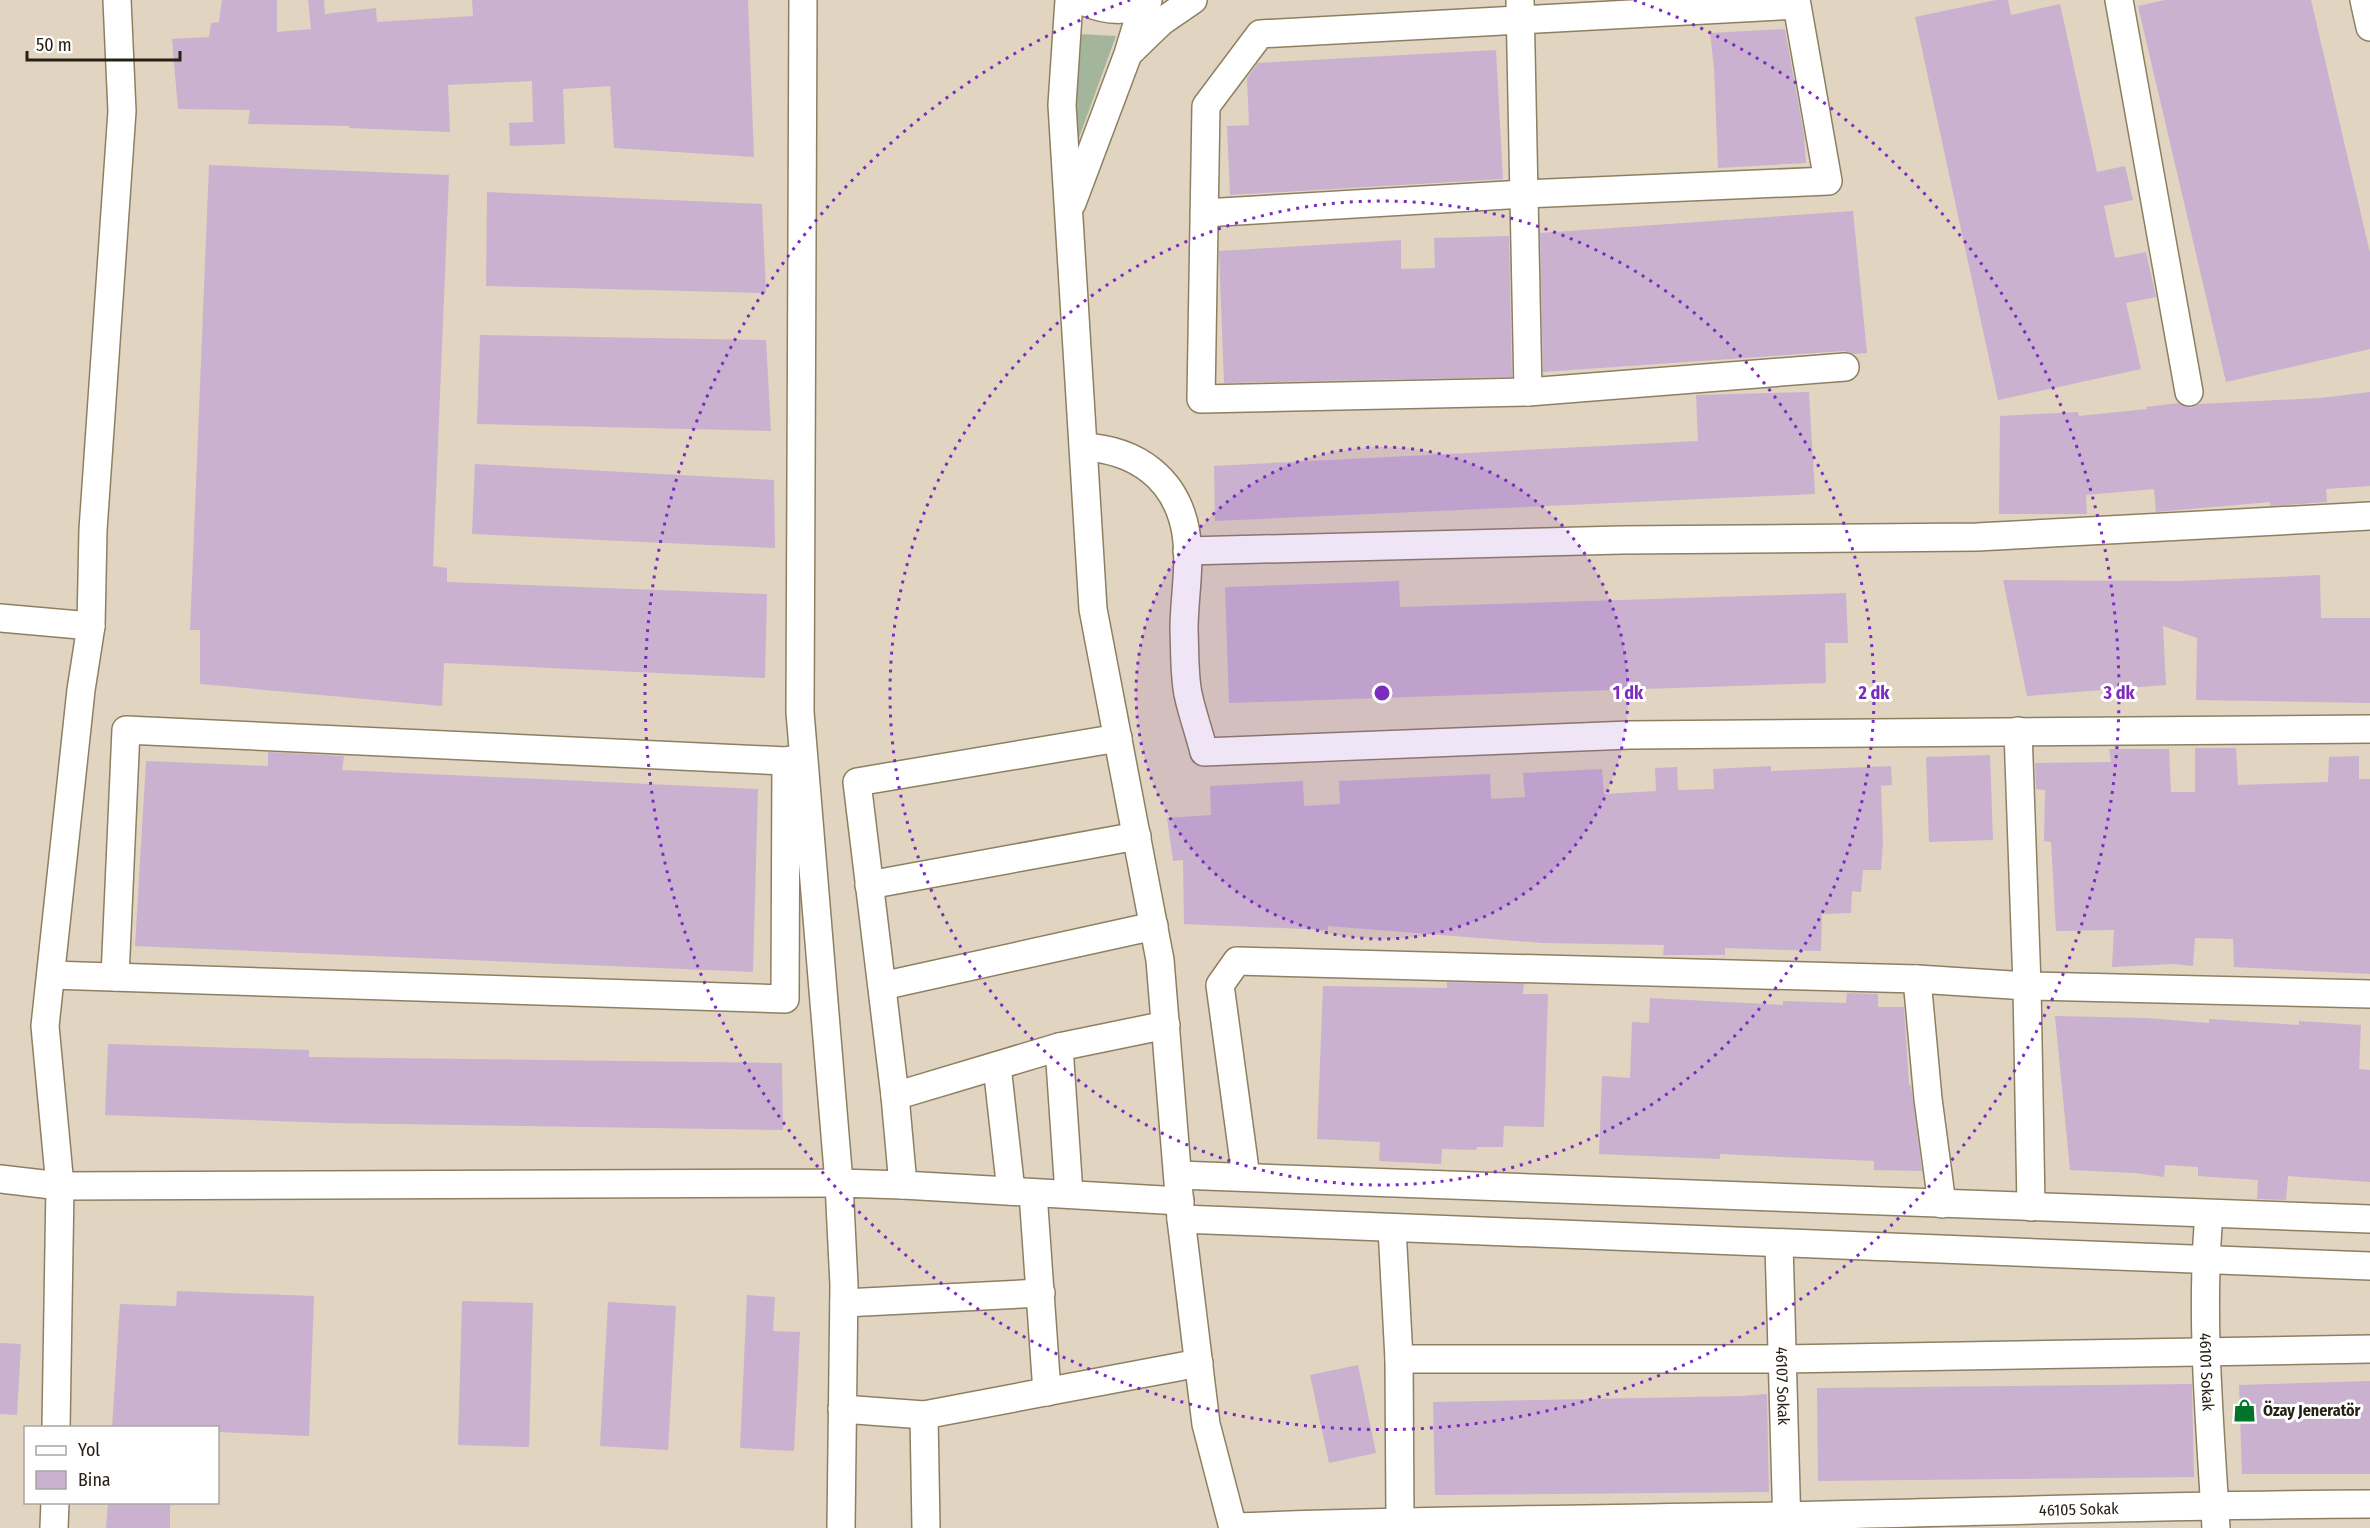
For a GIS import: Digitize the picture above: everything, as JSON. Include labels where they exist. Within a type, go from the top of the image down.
[{"type":"main road","points":[[1072,1],[1107,7],[1126,7],[1145,0]]},
{"type":"street","points":[[56,1426],[60,1186],[45,1026],[90,626],[93,530],[122,111],[117,0]]},
{"type":"street","points":[[51,975],[785,999],[795,760],[800,712],[803,0]]},
{"type":"street","points":[[1070,210],[1128,54],[1145,0]]},
{"type":"street","points":[[1128,54],[1161,22],[1192,0]]},
{"type":"street","points":[[2120,0],[2189,392]]},
{"type":"street","points":[[2364,0],[2370,27]]},
{"type":"street","points":[[1072,1],[1062,105],[1093,609],[1160,960],[1180,1198],[1206,1424],[1233,1528]]},
{"type":"street","points":[[1204,213],[1524,194],[1828,181],[1797,5],[1520,9],[1260,34],[1206,106],[1204,213],[1201,399],[1528,392],[1845,367]]},
{"type":"street","points":[[1520,9],[1528,392]]},
{"type":"street","points":[[1084,447],[1112,450],[1142,462],[1167,487],[1176,503],[1186,534],[1184,629],[1188,692],[1204,752],[1630,735],[2370,729]]},
{"type":"street","points":[[1187,551],[1621,540],[1977,537],[2370,516]]},
{"type":"street","points":[[0,618],[90,626]]},
{"type":"street","points":[[115,977],[126,730],[795,760]]},
{"type":"street","points":[[2018,731],[2027,986],[2031,1207]]},
{"type":"street","points":[[903,1185],[895,1096],[857,782],[1118,738]]},
{"type":"street","points":[[795,760],[839,1184],[844,1303],[841,1528]]},
{"type":"street","points":[[869,885],[1137,836]]},
{"type":"street","points":[[882,986],[1154,926]]},
{"type":"street","points":[[1246,1178],[1220,985],[1237,961],[1917,979],[2027,986],[2370,994]]},
{"type":"street","points":[[1917,979],[1928,1099],[1942,1204]]},
{"type":"street","points":[[895,1096],[1059,1047],[1166,1025]]},
{"type":"street","points":[[1059,1047],[1069,1194]]},
{"type":"street","points":[[997,1066],[1041,1293],[1047,1392]]},
{"type":"street","points":[[1180,1198],[1246,1178],[2370,1219]]},
{"type":"street","points":[[0,1179],[60,1186],[903,1185],[1180,1198],[1392,1228],[2370,1266]]},
{"type":"street","name":"46101 Sokak","points":[[2209,1214],[2205,1261],[2215,1517]]},
{"type":"street","points":[[1392,1228],[1400,1359],[1400,1521]]},
{"type":"street","name":"46107 Sokak","points":[[1779,1244],[1787,1522]]},
{"type":"street","points":[[844,1303],[1041,1293]]},
{"type":"street","points":[[1400,1359],[1782,1359],[2370,1349]]},
{"type":"street","points":[[843,1409],[924,1415],[1199,1364]]},
{"type":"street","points":[[924,1415],[926,1528]]},
{"type":"street","points":[[54,1528],[55,1504]]},
{"type":"street","name":"46105 Sokak","points":[[1233,1528],[1400,1521],[1787,1522],[2215,1517],[2370,1504]]},
{"type":"shaded area","points":[[0,0],[2370,0],[2370,1528],[0,1528]]},
{"type":"green space","points":[[1080,34],[1116,36],[1072,157]]},
{"type":"building","points":[[222,0],[277,0],[277,32],[311,29],[308,0],[324,0],[325,14],[376,8],[377,22],[473,16],[472,0],[748,0],[754,157],[614,148],[610,86],[563,89],[565,144],[510,146],[509,123],[533,122],[532,81],[448,85],[450,132],[349,128],[349,126],[248,124],[250,110],[178,109],[172,39],[209,37],[211,23],[219,22]]},
{"type":"building","points":[[1996,0],[2008,0],[2011,15],[2060,4],[2097,172],[2125,166],[2133,200],[2104,206],[2115,258],[2146,252],[2156,297],[2126,303],[2141,369],[1998,400],[1915,17]]},
{"type":"building","points":[[2165,0],[2311,0],[2370,253],[2370,349],[2226,382],[2138,6]]},
{"type":"building","points":[[1785,29],[1804,135],[1806,163],[1718,168],[1714,68],[1710,33]]},
{"type":"building","points":[[1496,50],[1503,179],[1230,195],[1227,126],[1249,125],[1247,78],[1258,63]]},
{"type":"building","points":[[209,165],[449,175],[433,566],[447,568],[447,582],[767,594],[765,678],[444,663],[442,706],[200,684],[200,630],[190,630]]},
{"type":"building","points":[[487,192],[762,204],[766,293],[486,286]]},
{"type":"building","points":[[1853,211],[1867,353],[1853,354],[1844,351],[1543,372],[1540,233]]},
{"type":"building","points":[[1509,236],[1512,377],[1224,383],[1219,251],[1401,240],[1401,269],[1435,268],[1434,238]]},
{"type":"building","points":[[480,335],[766,340],[771,431],[477,424]]},
{"type":"building","points":[[1809,392],[1815,494],[1215,521],[1214,466],[1698,441],[1696,395]]},
{"type":"building","points":[[2370,392],[2370,486],[2326,489],[2327,502],[2270,506],[2270,502],[2156,512],[2154,489],[2086,495],[2087,514],[1999,514],[2000,416],[2078,412],[2079,416],[2147,409],[2146,407],[2179,403],[2191,408],[2199,404],[2320,398]]},
{"type":"building","points":[[475,464],[774,480],[775,548],[472,534]]},
{"type":"building","points":[[2320,575],[2321,618],[2370,618],[2370,703],[2196,700],[2197,638],[2163,626],[2166,685],[2027,696],[2003,580],[2183,581]]},
{"type":"building","points":[[1399,581],[1400,607],[1846,593],[1848,643],[1825,643],[1826,683],[1229,703],[1225,587]]},
{"type":"building","points":[[2195,748],[2236,748],[2238,785],[2328,782],[2329,757],[2359,756],[2359,779],[2370,779],[2370,974],[2234,967],[2233,939],[2195,938],[2193,966],[2173,964],[2112,967],[2114,930],[2056,931],[2051,842],[2044,841],[2045,790],[2036,789],[2035,763],[2111,762],[2109,749],[2169,749],[2171,792],[2195,792]]},
{"type":"building","points":[[268,752],[344,756],[342,770],[758,789],[753,972],[135,946],[146,761],[268,766]]},
{"type":"building","points":[[1990,755],[1993,840],[1929,842],[1926,757]]},
{"type":"building","points":[[1771,766],[1771,771],[1891,766],[1892,785],[1881,786],[1883,842],[1881,870],[1863,870],[1861,892],[1852,891],[1851,913],[1822,914],[1821,951],[1725,948],[1725,955],[1663,955],[1664,945],[1542,943],[1328,926],[1328,930],[1184,924],[1183,860],[1173,861],[1167,818],[1211,815],[1210,786],[1303,781],[1304,806],[1340,804],[1339,781],[1490,774],[1491,799],[1525,797],[1523,773],[1602,769],[1604,794],[1656,791],[1655,768],[1677,767],[1678,790],[1714,789],[1713,769]]},
{"type":"building","points":[[1447,982],[1524,984],[1523,994],[1548,994],[1544,1127],[1504,1126],[1503,1147],[1477,1147],[1476,1150],[1442,1149],[1441,1164],[1379,1161],[1380,1142],[1317,1139],[1323,986],[1447,988]]},
{"type":"building","points":[[1847,993],[1878,994],[1878,1007],[1904,1007],[1909,1085],[1911,1085],[1922,1171],[1874,1170],[1874,1161],[1720,1154],[1720,1159],[1599,1154],[1602,1076],[1630,1078],[1632,1022],[1649,1023],[1650,998],[1783,1005],[1783,1001],[1846,1003]]},
{"type":"building","points":[[2055,1016],[2146,1018],[2209,1023],[2209,1019],[2299,1025],[2299,1021],[2361,1025],[2359,1069],[2370,1070],[2370,1182],[2288,1176],[2286,1200],[2257,1199],[2258,1180],[2198,1176],[2198,1167],[2165,1165],[2164,1177],[2135,1173],[2070,1170]]},
{"type":"building","points":[[108,1044],[309,1050],[309,1057],[782,1063],[783,1130],[332,1123],[105,1115]]},
{"type":"building","points":[[177,1291],[314,1296],[309,1436],[219,1432],[219,1426],[112,1426],[120,1304],[176,1306]]},
{"type":"building","points":[[747,1295],[775,1297],[773,1331],[800,1332],[794,1451],[740,1448]]},
{"type":"building","points":[[462,1301],[533,1303],[529,1447],[458,1445]]},
{"type":"building","points":[[608,1302],[676,1306],[668,1450],[600,1446]]},
{"type":"building","points":[[0,1343],[21,1344],[17,1415],[0,1414]]},
{"type":"building","points":[[1358,1365],[1376,1453],[1329,1463],[1310,1375]]},
{"type":"building","points":[[2370,1381],[2370,1474],[2242,1474],[2239,1385]]},
{"type":"building","points":[[2192,1384],[2194,1477],[1818,1481],[1817,1388]]},
{"type":"building","points":[[1767,1394],[1769,1492],[1435,1495],[1433,1402]]},
{"type":"building","points":[[108,1504],[170,1504],[170,1528],[106,1528]]},
{"type":"place","name":"Özay Jeneratör","points":[[2245,1410]]}]
